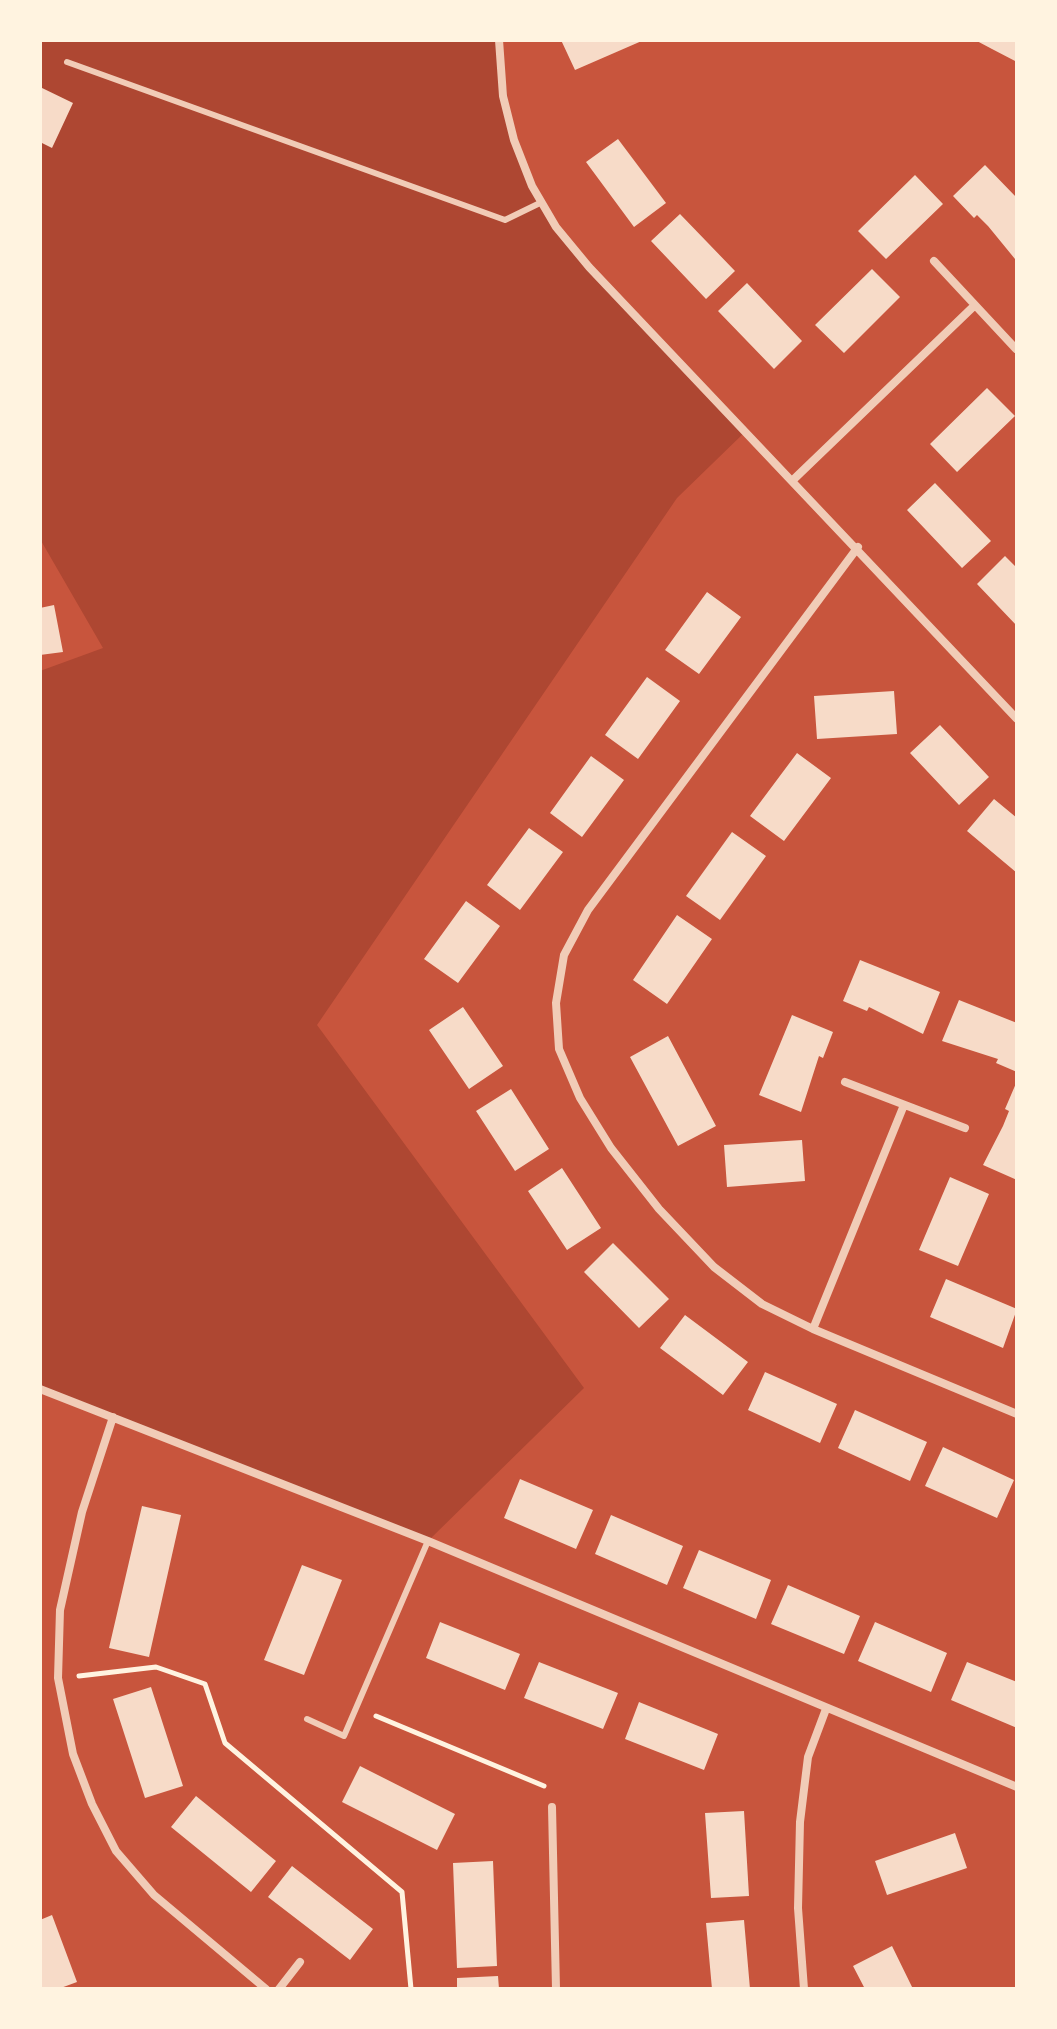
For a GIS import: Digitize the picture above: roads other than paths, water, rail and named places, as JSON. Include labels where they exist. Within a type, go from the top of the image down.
[{"type":"street","points":[[499,40],[503,96],[514,140],[556,227],[589,267],[858,547],[1017,719]]},
{"type":"street","points":[[934,261],[1016,349]]},
{"type":"street","points":[[793,480],[975,305]]},
{"type":"street","points":[[858,547],[588,910],[564,955],[556,1003],[559,1049],[580,1098],[611,1148],[659,1209],[726,1276],[762,1304],[813,1329],[1017,1414]]},
{"type":"street","points":[[845,1082],[965,1128]]},
{"type":"street","points":[[813,1329],[904,1105]]},
{"type":"street","points":[[40,1389],[428,1541],[1017,1787]]},
{"type":"street","points":[[113,1417],[82,1512],[60,1610],[58,1678],[73,1754],[92,1804],[116,1851],[154,1895],[266,1989]]},
{"type":"street","points":[[804,1989],[798,1908],[800,1822],[808,1757],[826,1709]]},
{"type":"street","points":[[552,1807],[556,1989]]},
{"type":"street","points":[[279,1989],[300,1962]]},
{"type":"lane","points":[[67,62],[505,220],[542,202]]},
{"type":"lane","points":[[307,1719],[344,1736],[428,1541]]}]
